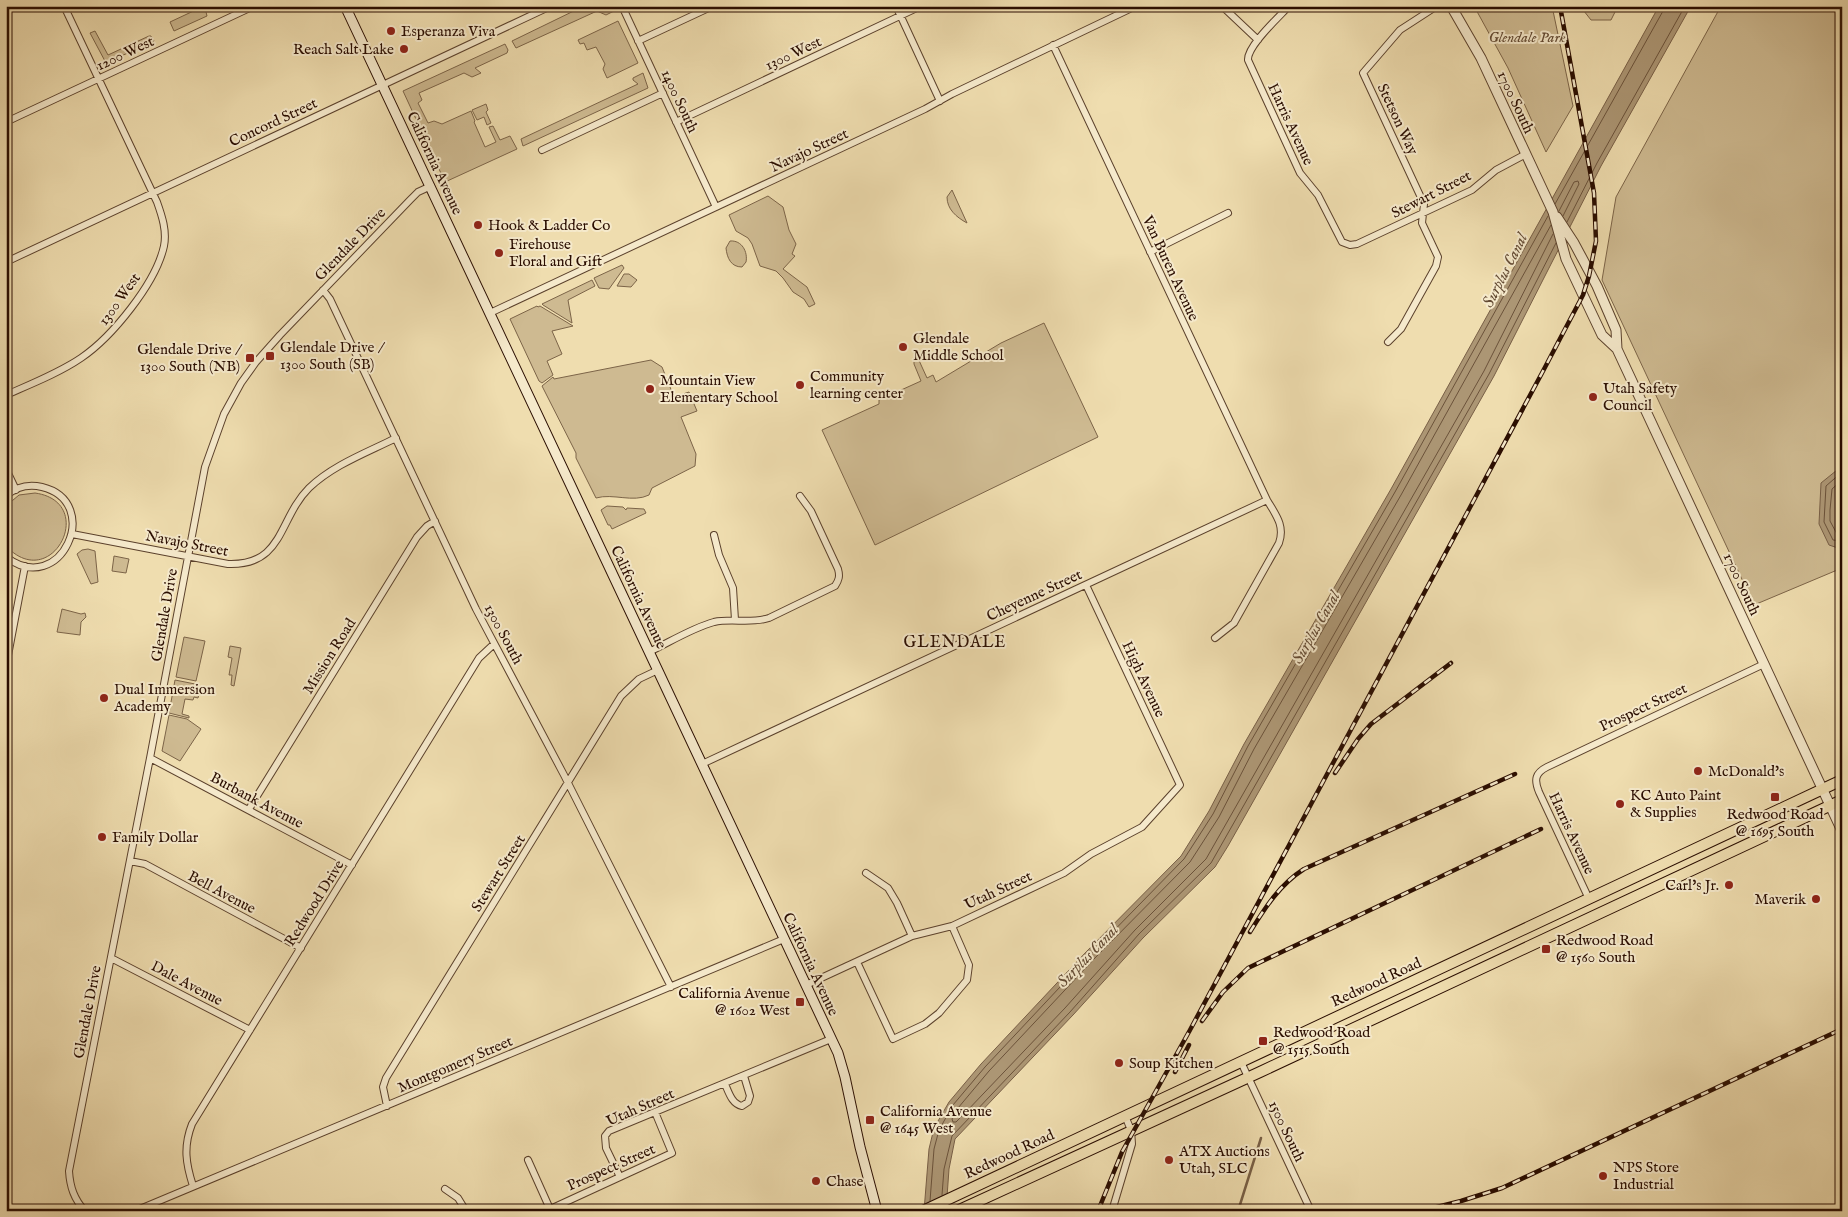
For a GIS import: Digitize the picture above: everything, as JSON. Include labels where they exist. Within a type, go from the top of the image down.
[{"type":"main road","name":"California Avenue","points":[[346,6],[831,1039],[845,1077],[877,1211]]},
{"type":"main road","name":"1700 South","points":[[1451,6],[1481,58],[1553,212],[1574,242],[1597,286],[1616,330],[1617,349]]},
{"type":"main road","name":"1700 South","points":[[1553,212],[1566,260],[1602,335],[1617,349],[1842,831]]},
{"type":"main road","name":"Redwood Road","points":[[923,1211],[1842,780]]},
{"type":"main road","name":"Redwood Road","points":[[959,1210],[1842,800]]},
{"type":"street","name":"1300 West","points":[[6,395],[81,358],[112,332],[126,316],[159,263],[164,245],[162,218],[152,192],[64,6]]},
{"type":"street","name":"1200 West","points":[[6,122],[254,6]]},
{"type":"street","name":"Concord Street","points":[[6,262],[551,6]]},
{"type":"street","name":"1400 South","points":[[622,6],[716,207]]},
{"type":"street","points":[[638,41],[713,6]]},
{"type":"street","points":[[896,6],[940,101]]},
{"type":"street","name":"1300 West","points":[[676,122],[921,6]]},
{"type":"street","name":"Navajo Street","points":[[490,313],[940,101],[1136,6]]},
{"type":"street","points":[[1222,6],[1258,40],[1289,6]]},
{"type":"street","name":"Stetson Way","points":[[1423,213],[1424,204],[1363,73],[1400,30],[1436,6]]},
{"type":"street","name":"Harris Avenue","points":[[1258,40],[1248,55],[1249,63],[1300,173],[1318,195],[1342,242]]},
{"type":"street","name":"Van Buren Avenue","points":[[1053,45],[1267,500],[1281,524],[1283,533],[1280,543],[1234,623],[1216,638]]},
{"type":"street","points":[[542,150],[663,93]]},
{"type":"street","name":"Stewart Street","points":[[1342,242],[1350,245],[1357,244],[1472,190],[1496,170],[1526,154]]},
{"type":"street","name":"Glendale Drive","points":[[85,1211],[69,1183],[69,1171],[205,467],[224,414],[241,383],[256,362],[280,334],[410,200],[418,192],[431,186]]},
{"type":"street","points":[[1150,252],[1228,213]]},
{"type":"street","points":[[1388,342],[1401,329],[1438,262],[1436,253],[1422,223],[1423,213]]},
{"type":"street","name":"1300 South","points":[[323,290],[330,299],[476,609],[568,784],[670,987]]},
{"type":"street","name":"Navajo Street","points":[[72,534],[236,564],[249,563],[263,556],[275,544],[298,503],[309,488],[335,468],[396,438]]},
{"type":"street","points":[[6,469],[16,490]]},
{"type":"street","points":[[6,496],[16,490],[29,486],[51,490],[67,505],[73,519],[72,534],[64,552],[53,562],[40,566],[25,566],[6,557]]},
{"type":"street","points":[[650,652],[715,622],[734,620],[760,621],[769,618],[835,586],[839,581],[840,575],[811,512],[800,496]]},
{"type":"street","name":"Cheyenne Street","points":[[702,764],[1267,500]]},
{"type":"street","name":"Mission Road","points":[[249,809],[417,537],[427,526],[435,521]]},
{"type":"street","points":[[714,535],[718,555],[733,588],[734,620]]},
{"type":"street","points":[[6,666],[25,566]]},
{"type":"street","name":"High Avenue","points":[[1086,585],[1180,785]]},
{"type":"street","name":"Redwood Drive","points":[[193,1186],[186,1161],[187,1136],[192,1124],[479,658],[494,644]]},
{"type":"street","name":"Prospect Street","points":[[1536,777],[1540,771],[1547,767],[1764,664]]},
{"type":"street","name":"Stewart Street","points":[[388,1106],[383,1087],[386,1078],[623,693],[639,679],[658,670]]},
{"type":"street","name":"Burbank Avenue","points":[[150,758],[352,865]]},
{"type":"street","name":"Harris Avenue","points":[[1536,777],[1539,792],[1589,899]]},
{"type":"street","name":"Utah Street","points":[[806,985],[912,936],[952,926],[1064,873],[1091,854],[1142,828],[1180,785]]},
{"type":"street","name":"Bell Avenue","points":[[130,860],[145,864],[301,948]]},
{"type":"street","points":[[866,873],[888,888],[912,936]]},
{"type":"street","points":[[857,962],[893,1039],[926,1024],[939,1013],[968,980],[969,965],[952,926]]},
{"type":"street","name":"Montgomery Street","points":[[135,1211],[784,938]]},
{"type":"street","name":"Dale Avenue","points":[[111,958],[250,1030]]},
{"type":"street","name":"Utah Street","points":[[620,1177],[606,1148],[605,1136],[612,1130],[831,1039]]},
{"type":"street","name":"1500 South","points":[[1241,1062],[1311,1211]]},
{"type":"street","points":[[725,1084],[733,1101],[742,1106],[748,1102],[750,1096],[744,1076]]},
{"type":"street","name":"Prospect Street","points":[[548,1210],[672,1154],[655,1112]]},
{"type":"street","points":[[1112,1211],[1132,1148],[1131,1130],[1125,1116]]},
{"type":"street","points":[[528,1160],[548,1210]]},
{"type":"street","points":[[445,1190],[458,1198],[466,1211]]},
{"type":"green space","points":[[584,6],[611,6],[614,11],[606,15],[597,11],[516,48],[512,41]]},
{"type":"green space","name":"Glendale Park","points":[[1474,6],[1552,6],[1573,106],[1546,152],[1508,68]]},
{"type":"green space","points":[[1580,6],[1618,6],[1611,20],[1591,20]]},
{"type":"green space","points":[[1721,6],[1842,6],[1842,568],[1754,605],[1602,280],[1616,197]]},
{"type":"green space","points":[[202,7],[205,8],[207,16],[174,31],[170,22]]},
{"type":"green space","points":[[618,21],[638,63],[607,78],[603,69],[605,64],[596,47],[587,50],[584,43],[580,44],[578,40]]},
{"type":"green space","points":[[95,31],[108,55],[149,36],[154,41],[106,63],[90,33]]},
{"type":"green space","points":[[505,44],[508,50],[507,53],[475,68],[481,73],[472,77],[464,73],[419,93],[422,100],[418,103],[428,123],[434,121],[442,124],[471,111],[485,147],[496,142],[489,127],[493,126],[500,140],[510,136],[517,149],[445,182],[403,91]]},
{"type":"green space","points":[[643,73],[648,88],[523,146],[521,139],[638,84],[633,78]]},
{"type":"green space","points":[[486,104],[488,110],[486,112],[491,123],[487,125],[484,117],[477,120],[472,110]]},
{"type":"green space","points":[[952,190],[967,223],[950,209],[947,197]]},
{"type":"green space","points":[[768,196],[783,207],[789,230],[796,244],[792,254],[795,256],[783,269],[807,287],[815,304],[809,307],[804,299],[793,292],[776,271],[760,266],[752,244],[748,238],[736,231],[729,215]]},
{"type":"green space","points":[[730,241],[738,242],[745,251],[746,262],[742,267],[732,264],[727,255],[726,248]]},
{"type":"green space","points":[[622,265],[624,268],[609,289],[599,288],[594,278]]},
{"type":"green space","points":[[624,274],[629,274],[637,280],[631,287],[617,286]]},
{"type":"green space","points":[[592,280],[595,286],[568,300],[572,323],[542,304]]},
{"type":"green space","points":[[537,306],[573,326],[552,331],[562,354],[547,361],[553,375],[542,383],[539,381],[510,319]]},
{"type":"green space","points":[[1044,323],[1098,437],[875,545],[822,430],[879,404],[879,400],[921,381],[914,364],[914,358],[917,356],[927,378],[933,375],[936,382],[1001,343]]},
{"type":"green space","points":[[651,360],[662,367],[674,397],[689,392],[697,411],[681,417],[696,454],[695,466],[652,488],[649,495],[643,497],[596,498],[576,458],[576,453],[542,386],[553,377],[554,379]]},
{"type":"green space","points":[[35,493],[54,500],[64,512],[66,527],[62,541],[52,553],[39,560],[23,558],[6,546],[6,506],[19,495]]},
{"type":"green space","points":[[607,506],[623,507],[626,510],[627,508],[644,509],[646,513],[612,529],[601,510]]},
{"type":"green space","points":[[82,550],[95,551],[98,582],[91,584],[77,554]]},
{"type":"green space","points":[[114,556],[129,559],[126,573],[112,571]]},
{"type":"green space","points":[[62,609],[81,614],[85,613],[86,617],[81,622],[80,635],[57,632]]},
{"type":"green space","points":[[184,637],[205,641],[196,681],[176,677]]},
{"type":"green space","points":[[230,646],[241,648],[234,686],[231,685],[232,675],[229,675],[232,658],[228,657]]},
{"type":"green space","points":[[175,680],[198,685],[197,690],[200,690],[198,698],[194,697],[193,700],[185,699],[182,714],[189,716],[189,718],[169,713]]},
{"type":"green space","points":[[169,715],[187,719],[201,729],[180,761],[162,751]]},
{"type":"water","name":"Surplus Canal","points":[[1659,6],[1691,6],[1601,166],[1494,376],[1228,846],[1215,867],[1143,938],[955,1139],[949,1169],[946,1211],[924,1211],[929,1149],[934,1128],[949,1102],[981,1064],[1086,952],[1181,856],[1209,811],[1244,744],[1391,489]]},
{"type":"water","points":[[1842,466],[1842,546],[1838,548],[1829,545],[1819,524],[1821,483]]},
{"type":"waterway","points":[[1238,1211],[1261,1138]]},
{"type":"railway","points":[[1098,1211],[1122,1152],[1190,1030],[1583,295],[1596,241],[1594,193],[1560,6]]},
{"type":"railway","points":[[1335,773],[1358,739],[1371,724],[1451,663]]},
{"type":"railway","points":[[1250,932],[1280,890],[1304,869],[1515,774]]},
{"type":"railway","points":[[1202,1021],[1223,992],[1248,968],[1541,829]]},
{"type":"railway","points":[[1421,1211],[1502,1188],[1842,1029]]},
{"type":"railway","points":[[1175,1072],[1189,1045]]},
{"type":"place","name":"Esperanza Viva","points":[[391,31]]},
{"type":"place","name":"Reach Salt Lake","points":[[404,49]]},
{"type":"place","name":"Hook & Ladder Co","points":[[478,225]]},
{"type":"place","name":"Firehouse Floral and Gift","points":[[499,253]]},
{"type":"place","name":"Glendale Middle School","points":[[903,347]]},
{"type":"place","name":"Glendale Drive / 1300 South (SB)","points":[[270,356]]},
{"type":"place","name":"Glendale Drive / 1300 South (NB)","points":[[250,358]]},
{"type":"place","name":"Community learning center","points":[[800,385]]},
{"type":"place","name":"Mountain View Elementary School","points":[[650,389]]},
{"type":"place","name":"Utah Safety Council","points":[[1593,397]]},
{"type":"place","name":"Dual Immersion Academy","points":[[104,698]]},
{"type":"place","name":"McDonald's","points":[[1698,771]]},
{"type":"place","name":"Redwood Road @ 1695 South","points":[[1775,797]]},
{"type":"place","name":"KC Auto Paint & Supplies","points":[[1620,804]]},
{"type":"place","name":"Family Dollar","points":[[102,837]]},
{"type":"place","name":"Carl's Jr.","points":[[1729,885]]},
{"type":"place","name":"Maverik","points":[[1816,899]]},
{"type":"place","name":"Redwood Road @ 1560 South","points":[[1546,949]]},
{"type":"place","name":"California Avenue @ 1602 West","points":[[800,1002]]},
{"type":"place","name":"Redwood Road @ 1515 South","points":[[1263,1041]]},
{"type":"place","name":"Soup Kitchen","points":[[1119,1063]]},
{"type":"place","name":"California Avenue @ 1645 West","points":[[870,1120]]},
{"type":"place","name":"ATX Auctions Utah, SLC","points":[[1169,1160]]},
{"type":"place","name":"NPS Store Industrial","points":[[1603,1176]]},
{"type":"place","name":"Chase","points":[[816,1181]]},
{"type":"district","name":"GLENDALE","points":[[955,641]]}]
